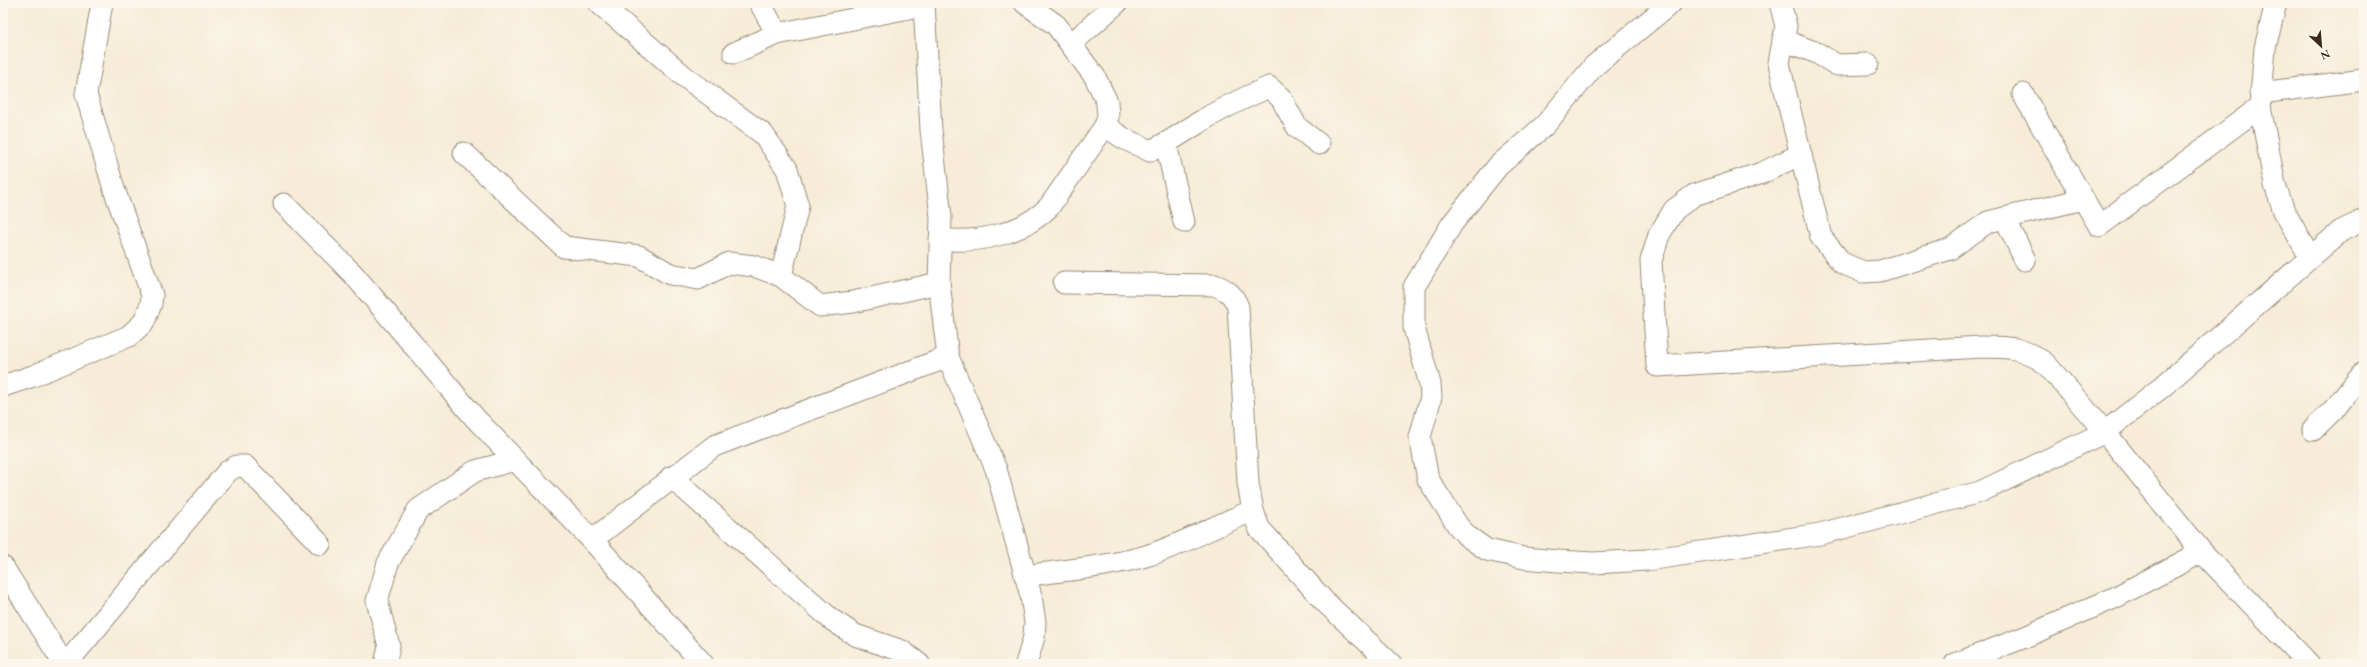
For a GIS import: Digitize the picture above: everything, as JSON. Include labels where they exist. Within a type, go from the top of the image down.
[{"type":"street","points":[[3,386],[33,376],[129,336],[144,322],[151,304],[152,295],[114,189],[86,94],[102,3]]},
{"type":"street","points":[[599,3],[685,77],[763,134],[787,169],[798,206],[781,276]]},
{"type":"street","points":[[760,3],[777,34]]},
{"type":"street","points":[[940,239],[961,241],[983,239],[1020,227],[1041,216],[1049,207],[1105,126],[1108,107],[1102,87],[1056,25],[1025,3]]},
{"type":"street","points":[[1071,44],[1117,3]]},
{"type":"street","points":[[1671,3],[1594,66],[1545,125],[1498,166],[1452,224],[1414,287],[1414,328],[1430,384],[1430,397],[1420,436],[1428,478],[1467,536],[1487,550],[1502,554],[1558,561],[1593,563],[1647,560],[1820,534],[1980,492],[2105,432],[2162,387],[2341,231],[2364,220]]},
{"type":"street","points":[[1780,3],[1786,26],[1780,68],[1821,236],[1842,263],[1864,272],[1880,272],[1950,249],[1988,222],[2083,199]]},
{"type":"street","points":[[2276,3],[2265,48],[2260,100],[2275,185],[2284,211],[2310,257]]},
{"type":"street","points":[[734,53],[777,34],[924,4],[930,130],[940,217],[940,283],[948,357],[996,469],[1032,596],[1035,622],[1034,637],[1026,664]]},
{"type":"street","points":[[1783,40],[1817,53],[1837,66],[1868,64]]},
{"type":"street","points":[[2023,94],[2099,226],[2260,100],[2364,80]]},
{"type":"street","points":[[1105,126],[1122,138],[1150,151],[1166,144],[1200,122],[1246,97],[1269,87],[1281,98],[1297,127],[1319,144]]},
{"type":"street","points":[[1166,144],[1184,222]]},
{"type":"street","points":[[464,153],[564,247],[639,256],[670,274],[698,279],[729,263],[754,266],[781,276],[820,306],[853,302],[940,283]]},
{"type":"street","points":[[1801,154],[1762,173],[1694,195],[1674,210],[1659,235],[1651,261],[1657,366],[1981,347],[2021,349],[2046,364],[2105,432],[2202,552],[2309,664]]},
{"type":"street","points":[[284,204],[354,275],[475,418],[592,540],[703,664]]},
{"type":"street","points":[[2005,218],[2026,260]]},
{"type":"street","points":[[1064,283],[1215,285],[1229,291],[1235,298],[1238,307],[1248,483],[1253,511],[1259,528],[1324,601],[1391,664]]},
{"type":"street","points":[[592,540],[671,477],[714,446],[948,357]]},
{"type":"street","points":[[2313,430],[2336,408],[2364,372]]},
{"type":"street","points":[[385,664],[389,646],[376,601],[388,563],[418,510],[475,471],[515,460]]},
{"type":"street","points":[[3,568],[65,664],[228,471],[237,466],[245,466],[320,544]]},
{"type":"street","points":[[671,477],[841,627],[870,642],[902,651],[919,664]]},
{"type":"street","points":[[1026,576],[1110,564],[1146,556],[1167,548],[1221,522],[1253,511]]},
{"type":"street","points":[[1955,664],[2025,637],[2114,598],[2202,552]]}]
